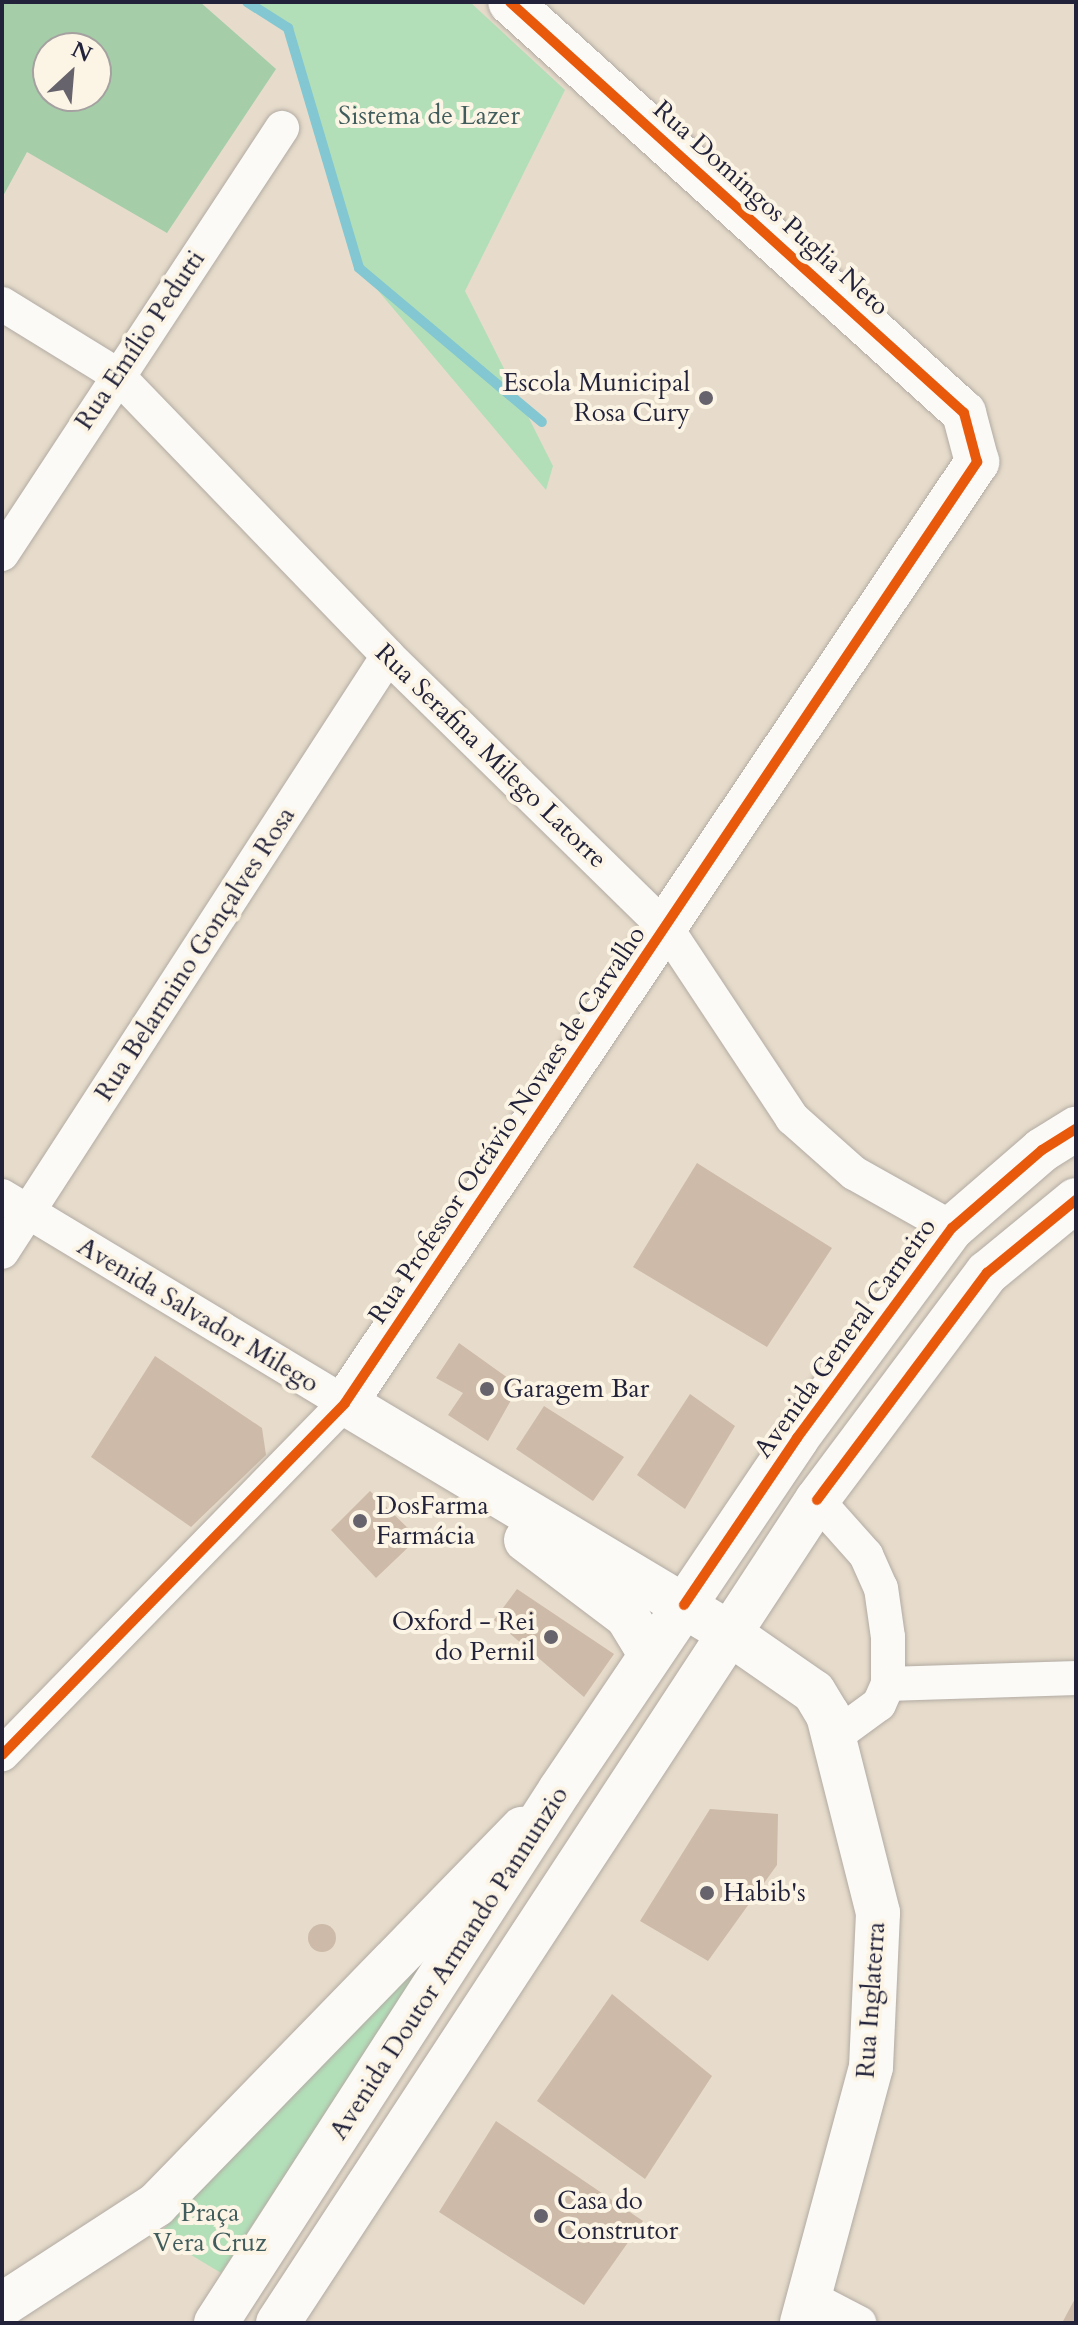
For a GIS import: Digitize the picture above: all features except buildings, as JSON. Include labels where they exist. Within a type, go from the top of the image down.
[{"type":"main road","name":"Rua Domingos Puglia Neto","points":[[510,2],[964,413],[977,462]]},
{"type":"main road","name":"Rua Professor Octávio Novaes de Carvalho","points":[[345,1403],[667,929],[977,462]]},
{"type":"main road","name":"Avenida General Carneiro","points":[[684,1605],[797,1438],[952,1228],[1042,1150],[1076,1129]]},
{"type":"main road","points":[[729,1633],[817,1500],[987,1273],[1076,1200]]},
{"type":"main road","name":"Avenida Salvador Milego","points":[[345,1403],[684,1605]]},
{"type":"main road","points":[[345,1403],[627,1616],[650,1654]]},
{"type":"main road","name":"Rua Inglaterra","points":[[684,1605],[814,1692],[834,1737],[878,1913],[872,2051],[804,2309]]},
{"type":"main road","name":"Avenida Doutor Armando Pannunzio","points":[[216,2323],[560,1790],[684,1605]]},
{"type":"main road","name":"Avenida Doutor Armando Pannunzio","points":[[278,2323],[729,1633]]},
{"type":"main road","points":[[2,2305],[156,2205],[560,1790]]},
{"type":"street","name":"Rua Emílio Pedutti","points":[[2,554],[116,374],[282,128]]},
{"type":"street","name":"Rua Serafina Milego Latorre","points":[[2,304],[116,374],[388,656],[667,929],[792,1118],[854,1173],[952,1228]]},
{"type":"street","name":"Rua Belarmino Gonçalves Rosa","points":[[2,1252],[15,1204],[388,656]]},
{"type":"street","name":"Avenida Salvador Milego","points":[[15,1204],[345,1403]]},
{"type":"street","name":"Rua Professor Octávio Novaes de Carvalho","points":[[2,1755],[345,1403]]},
{"type":"street","points":[[817,1500],[866,1555],[881,1588],[888,1684],[879,1704],[834,1737]]},
{"type":"street","points":[[888,1684],[1076,1678]]},
{"type":"street","points":[[804,2309],[859,2323]]},
{"type":"green space","points":[[2,2],[200,2],[276,69],[167,233],[27,152],[2,198]]},
{"type":"green space","name":"Sistema de Lazer","points":[[247,2],[470,2],[565,90],[465,291],[553,466],[546,490],[359,268],[288,28]]},
{"type":"green space","name":"Praça Vera Cruz","points":[[437,1942],[221,2273],[158,2235]]},
{"type":"waterway","points":[[247,2],[288,28],[359,268],[542,422]]},
{"type":"cycle path","points":[[2,1755],[345,1403],[977,462],[964,413],[510,2]]},
{"type":"cycle path","points":[[684,1605],[797,1438],[952,1228],[1042,1150],[1076,1129]]},
{"type":"cycle path","points":[[817,1500],[987,1273],[1076,1200]]},
{"type":"place","name":"Escola Municipal Rosa Cury","points":[[706,398]]},
{"type":"place","name":"Garagem Bar","points":[[487,1389]]},
{"type":"place","name":"DosFarma Farmácia","points":[[360,1521]]},
{"type":"place","name":"Oxford - Rei do Pernil","points":[[551,1637]]},
{"type":"place","name":"Habib's","points":[[707,1893]]},
{"type":"place","name":"Casa do Construtor","points":[[541,2216]]}]
